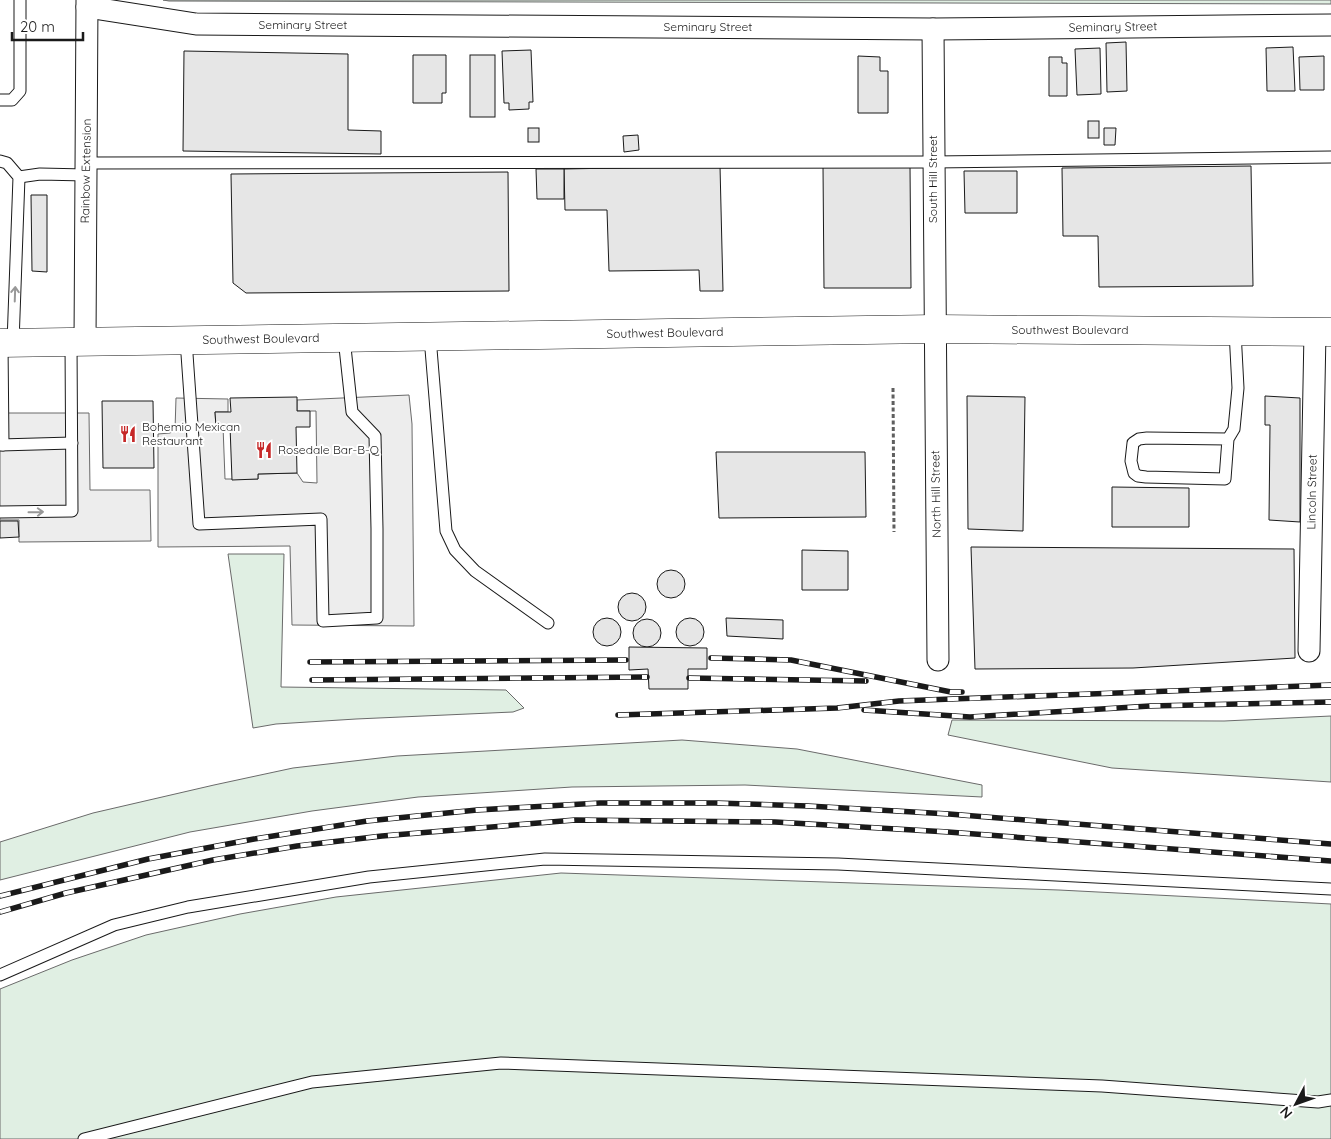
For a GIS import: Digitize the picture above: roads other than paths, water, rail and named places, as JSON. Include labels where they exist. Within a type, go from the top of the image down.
[{"type":"main road","name":"Southwest Boulevard","points":[[5,343],[935,329],[1323,332]]},
{"type":"street","name":"Seminary Street","points":[[87,4],[196,24],[933,29],[1331,25]]},
{"type":"street","name":"Rainbow Extension","points":[[78,342],[86,169],[87,4]]},
{"type":"street","name":"South Hill Street","points":[[933,29],[935,329]]},
{"type":"street","name":"North Hill Street","points":[[935,329],[938,660]]},
{"type":"street","name":"Lincoln Street","points":[[1309,651],[1323,332]]},
{"type":"lane","points":[[0,100],[12,100],[20,91],[20,0]]},
{"type":"lane","points":[[19,177],[86,169],[1331,157]]},
{"type":"lane","points":[[0,161],[7,163],[19,177],[5,343],[2,445],[72,443]]},
{"type":"lane","points":[[1228,439],[1139,439],[1133,444],[1131,461],[1134,473],[1138,476],[1146,477],[1225,480],[1228,439],[1234,429],[1238,388],[1235,331]]},
{"type":"lane","points":[[430,337],[446,531],[455,550],[475,571],[548,623]]},
{"type":"lane","points":[[186,340],[199,524],[321,520],[323,620],[377,618],[374,436],[352,412],[344,338]]},
{"type":"lane","points":[[0,512],[72,511],[72,443],[78,342]]},
{"type":"lane","points":[[0,975],[114,925],[188,907],[369,877],[545,858],[848,864],[1331,889]]},
{"type":"lane","points":[[84,1139],[312,1082],[501,1064],[1102,1086],[1318,1102],[1331,1100]]},
{"type":"railway","points":[[711,658],[791,660],[951,692],[962,692]]},
{"type":"railway","points":[[310,662],[626,660]]},
{"type":"railway","points":[[312,680],[647,677]]},
{"type":"railway","points":[[689,678],[866,681]]},
{"type":"railway","points":[[618,715],[837,708],[899,701],[1331,685]]},
{"type":"railway","points":[[864,710],[970,717],[1150,706],[1331,702]]},
{"type":"railway","points":[[0,896],[148,859],[254,839],[367,821],[477,810],[600,803],[716,803],[808,806],[949,814],[1331,844]]},
{"type":"railway","points":[[0,912],[66,893],[213,860],[297,846],[382,836],[575,820],[775,822],[948,832],[1331,861]]},
{"type":"place","name":"Bohemio Mexican Restaurant","points":[[128,434]]},
{"type":"place","name":"Rosedale Bar-B-Q","points":[[264,450]]}]
